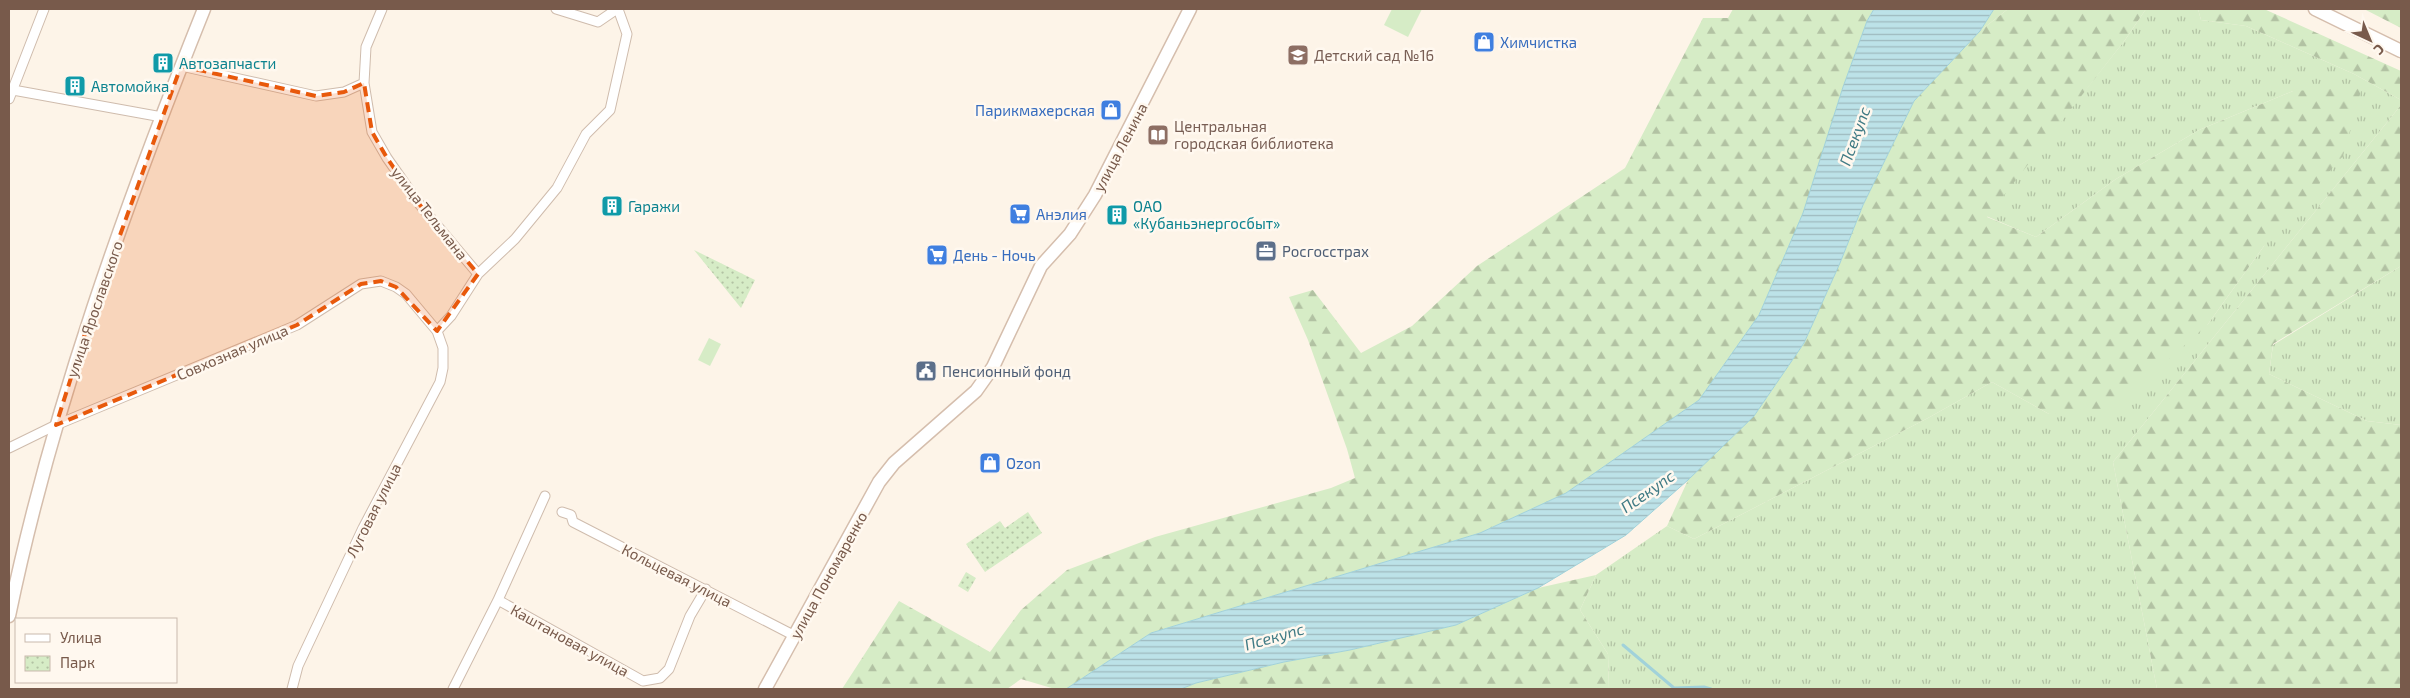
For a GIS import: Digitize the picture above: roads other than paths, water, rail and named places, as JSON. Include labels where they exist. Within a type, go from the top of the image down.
[{"type":"street","points":[[9,99],[44,9]]},
{"type":"street","name":"улица Ярославского","points":[[9,616],[56,425],[88,324],[162,117],[204,9]]},
{"type":"street","name":"улица Тельмана","points":[[382,9],[366,47],[364,83],[372,132],[387,158],[420,205],[478,274]]},
{"type":"street","points":[[437,331],[451,316],[478,274],[515,239],[557,188],[586,134],[610,110],[627,34],[618,9],[598,22],[556,9]]},
{"type":"street","name":"улица Ленина","points":[[894,463],[976,391],[993,366],[1041,266],[1070,234],[1095,195],[1190,9]]},
{"type":"street","points":[[2315,9],[2401,51]]},
{"type":"street","points":[[181,66],[316,96],[344,92],[364,83]]},
{"type":"street","points":[[13,90],[162,117]]},
{"type":"street","name":"Совхозная улица","points":[[9,448],[56,425],[297,325],[360,284],[380,282],[396,287],[406,294],[437,331]]},
{"type":"street","name":"Луговая улица","points":[[292,689],[298,666],[363,528],[440,382],[443,368],[442,348],[437,331]]},
{"type":"street","name":"улица Пономаренко","points":[[765,689],[879,482],[894,463]]},
{"type":"street","points":[[453,689],[498,600],[545,496]]},
{"type":"street","name":"Кольцевая улица","points":[[562,512],[571,515],[573,522],[795,636]]},
{"type":"street","name":"Каштановая улица","points":[[498,600],[643,682],[660,678],[669,669],[690,616],[706,589]]},
{"type":"water","name":"Псекупс","points":[[1874,9],[1994,9],[1980,31],[1914,101],[1863,205],[1840,263],[1804,343],[1754,416],[1688,480],[1626,535],[1538,588],[1456,625],[1350,650],[1284,662],[1196,683],[1181,689],[1066,689],[1151,633],[1480,533],[1566,493],[1699,400],[1759,315],[1803,213],[1843,87],[1867,21]]},
{"type":"waterway","points":[[1623,645],[1674,688],[1704,687],[1711,689]]},
{"type":"place","name":"Химчистка","points":[[1484,42]]},
{"type":"place","name":"Детский сад №16","points":[[1298,55]]},
{"type":"place","name":"Автозапчасти","points":[[163,63]]},
{"type":"place","name":"Автомойка","points":[[75,86]]},
{"type":"place","name":"Парикмахерская","points":[[1111,110]]},
{"type":"place","name":"Центральная городская библиотека","points":[[1158,135]]},
{"type":"place","name":"Гаражи","points":[[612,206]]},
{"type":"place","name":"Анэлия","points":[[1020,214]]},
{"type":"place","name":"ОАО «Кубаньэнергосбыт»","points":[[1117,215]]},
{"type":"place","name":"Росгосстрах","points":[[1266,251]]},
{"type":"place","name":"День - Ночь","points":[[937,255]]},
{"type":"place","name":"Пенсионный фонд","points":[[926,371]]},
{"type":"place","name":"Ozon","points":[[990,463]]}]
